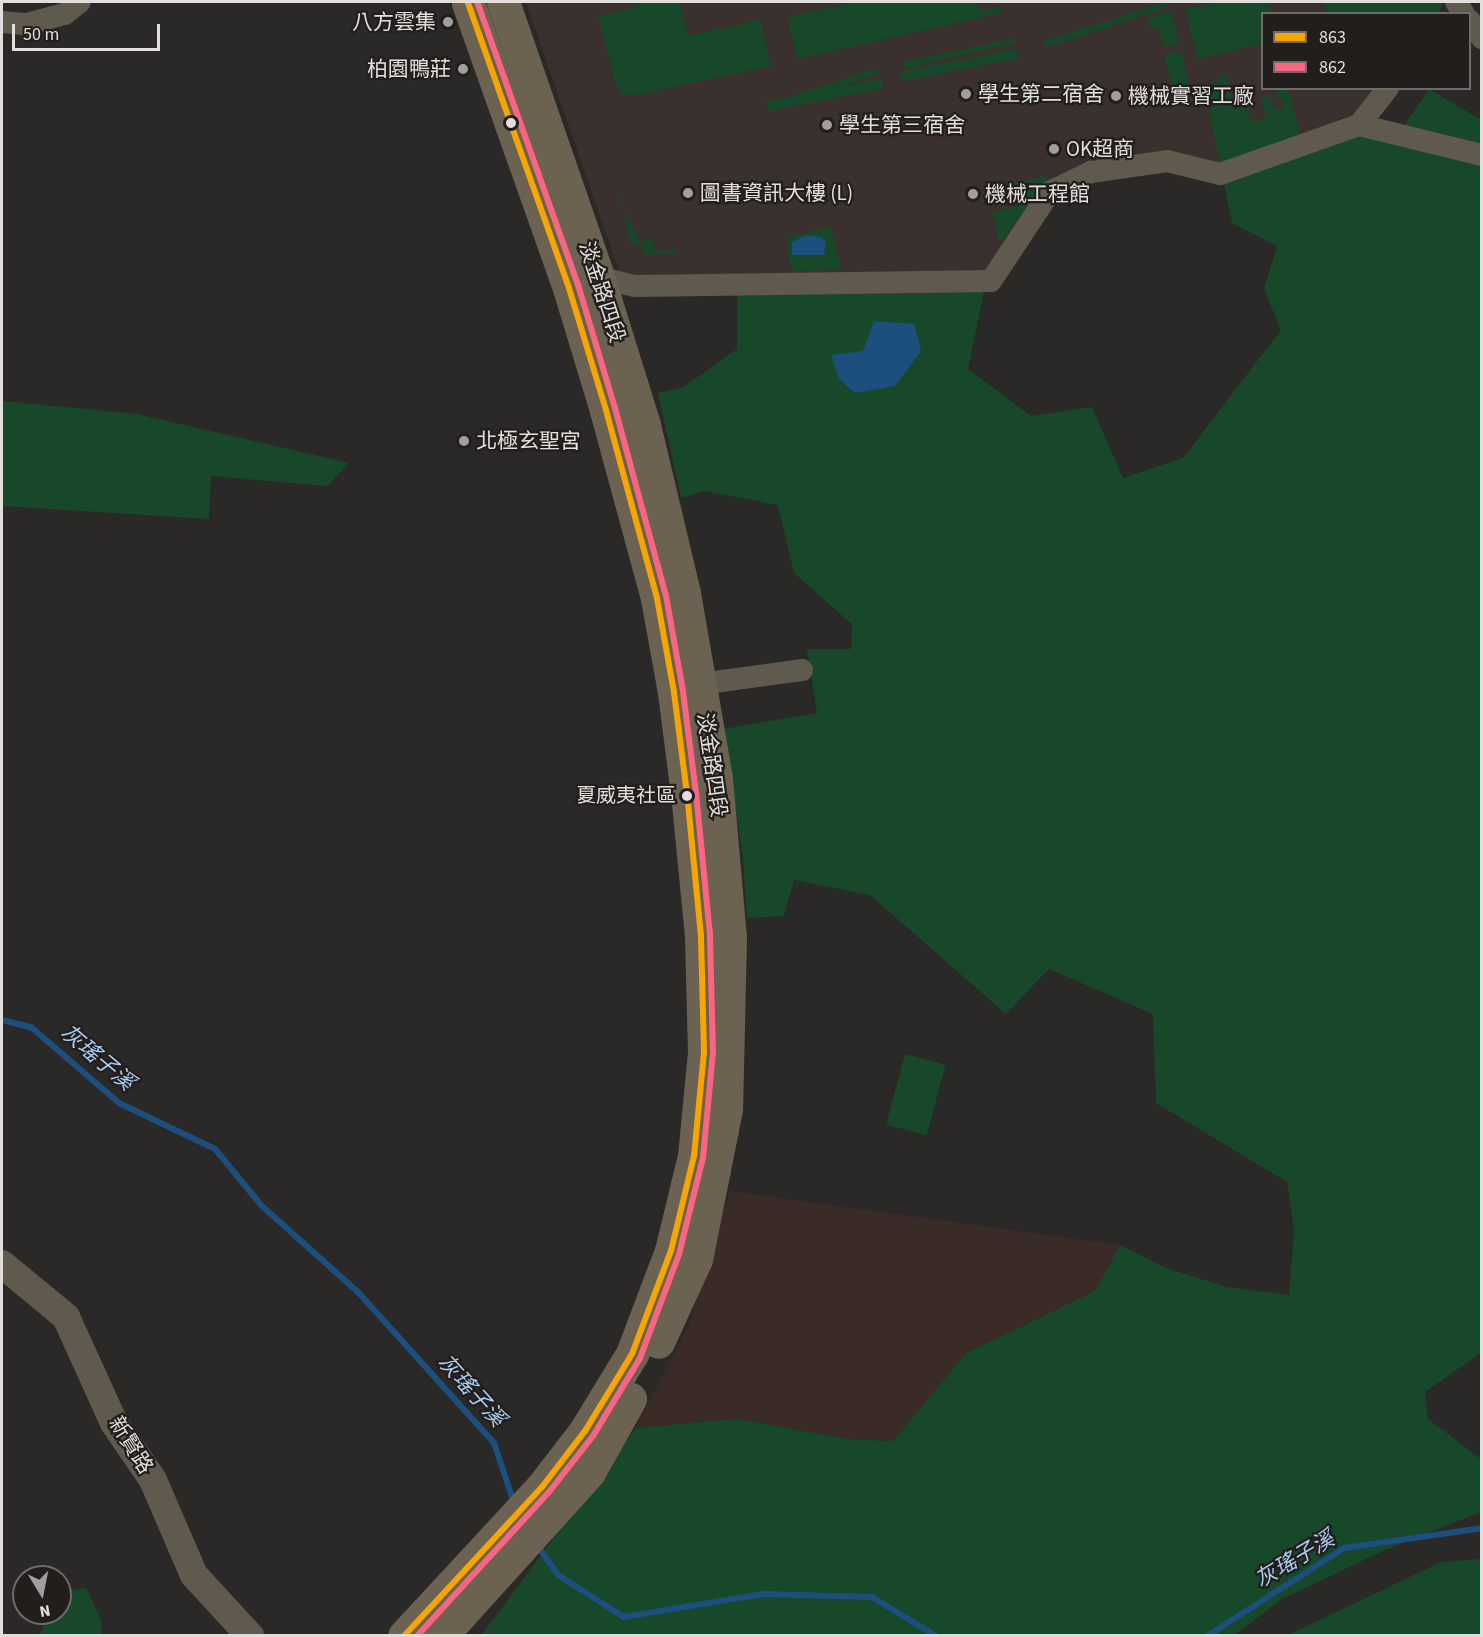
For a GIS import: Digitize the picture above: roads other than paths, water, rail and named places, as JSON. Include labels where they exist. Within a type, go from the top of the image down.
[{"type":"main road","name":"淡金路四段","points":[[468,2],[644,425],[684,593],[716,778],[730,937],[726,1109],[696,1259],[640,1380],[589,1472],[547,1500]]},
{"type":"main road","name":"淡金路四段","points":[[503,2],[583,282],[657,598],[674,692],[687,794],[700,936],[704,1052],[694,1156],[671,1251],[632,1354],[585,1431],[547,1500]]},
{"type":"main road","points":[[441,1635],[497,1557],[547,1500]]},
{"type":"main road","points":[[404,1635],[497,1557]]},
{"type":"street","points":[[3,19],[27,24],[65,14],[80,2]]},
{"type":"street","points":[[1471,22],[1482,38]]},
{"type":"street","points":[[583,282],[635,286],[991,281],[1050,192],[1091,172],[1167,161],[1220,174],[1359,125],[1386,90]]},
{"type":"street","points":[[1359,125],[1482,155]]},
{"type":"street","points":[[700,684],[802,670]]},
{"type":"street","name":"新賢路","points":[[2,1264],[66,1317],[114,1423],[153,1480],[194,1575],[250,1635]]},
{"type":"water","points":[[807,235],[820,237],[826,242],[824,255],[792,255],[792,242]]},
{"type":"water","points":[[874,321],[914,324],[921,351],[895,386],[855,393],[839,379],[831,355],[863,351]]},
{"type":"waterway","name":"灰瑤子溪","points":[[2,1020],[31,1027],[119,1103],[215,1149],[262,1206],[358,1292],[494,1443],[514,1503]]},
{"type":"waterway","name":"灰瑤子溪","points":[[1207,1636],[1344,1548],[1482,1528]]},
{"type":"waterway","name":"灰瑤子溪","points":[[537,1545],[558,1575],[624,1617],[763,1594],[872,1597],[936,1636]]},
{"type":"place","name":"八方雲集","points":[[448,22]]},
{"type":"place","name":"柏園鴨莊","points":[[463,69]]},
{"type":"place","name":"學生第二宿舍","points":[[966,94]]},
{"type":"place","name":"機械實習工廠","points":[[1116,96]]},
{"type":"place","name":"學生第三宿舍","points":[[827,125]]},
{"type":"place","name":"OK超商","points":[[1054,149]]},
{"type":"place","name":"圖書資訊大樓 (L)","points":[[688,193]]},
{"type":"place","name":"機械工程館","points":[[973,194]]},
{"type":"place","name":"北極玄聖宮","points":[[464,441]]},
{"type":"place","name":"夏威夷社區","points":[[687,796]]}]
